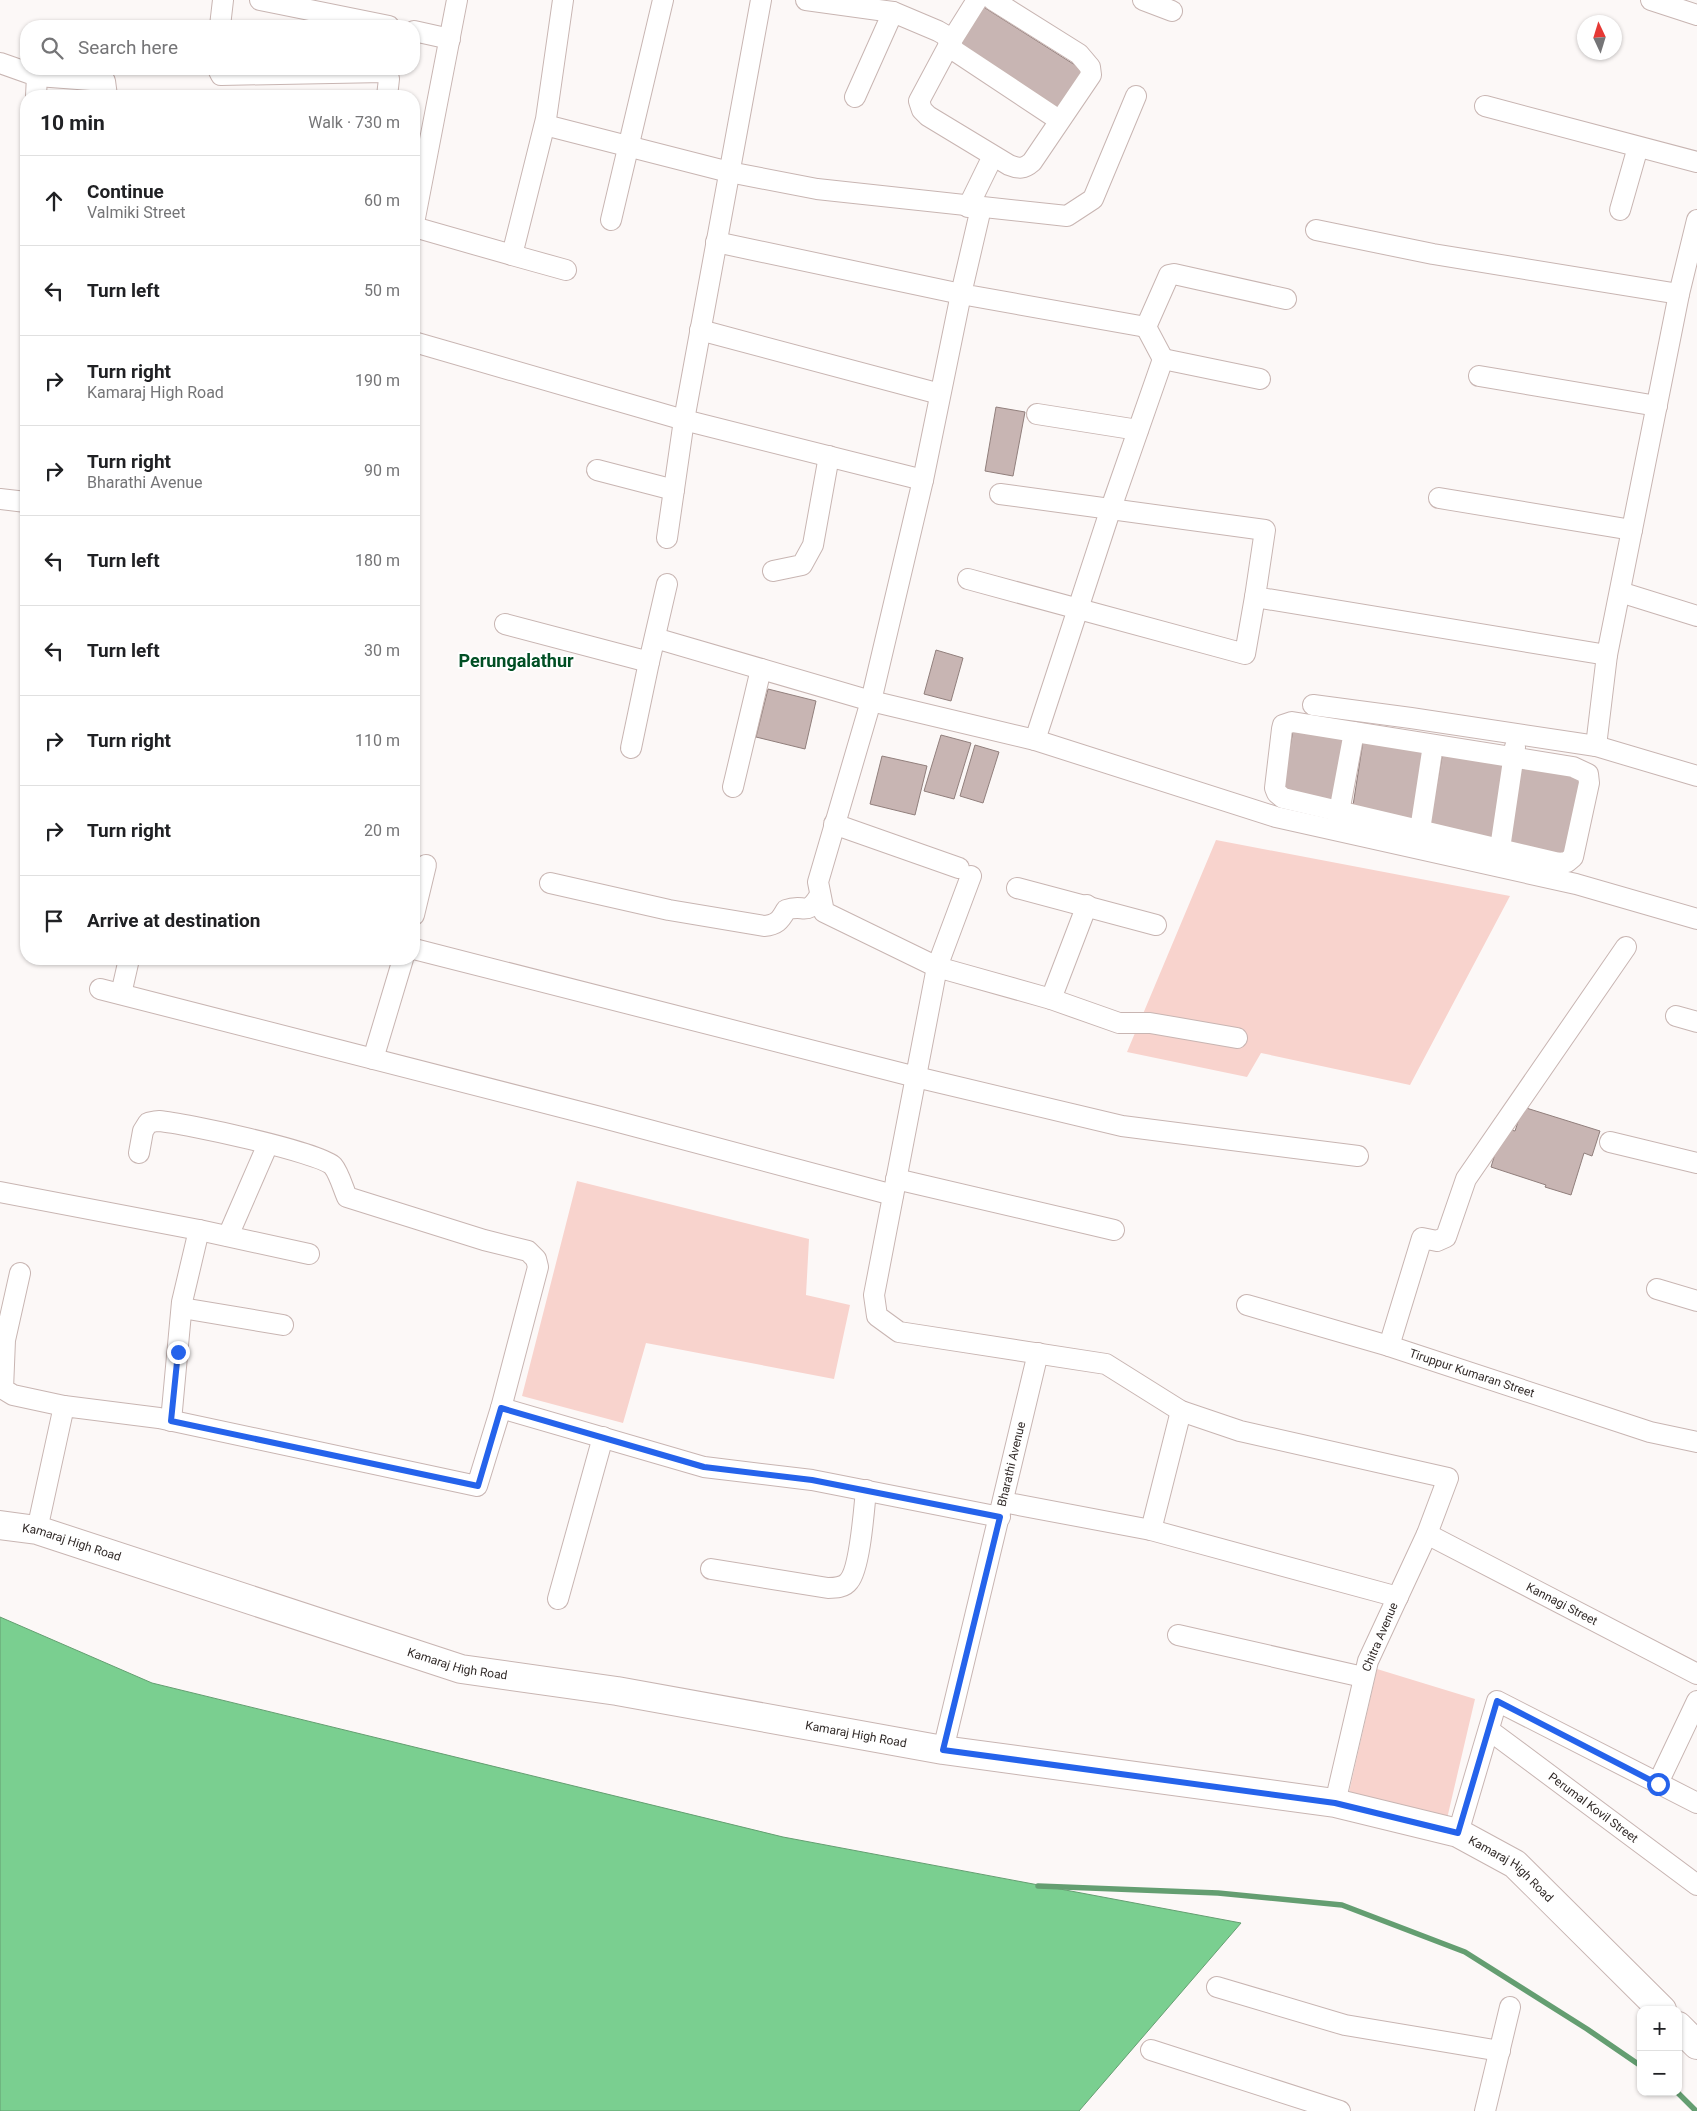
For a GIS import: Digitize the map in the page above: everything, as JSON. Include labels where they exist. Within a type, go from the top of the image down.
[{"type":"street","points":[[221,20],[223,0]]},
{"type":"street","points":[[260,0],[359,20]]},
{"type":"street","points":[[420,192],[457,0]]},
{"type":"street","points":[[512,255],[545,125],[563,0]]},
{"type":"street","points":[[611,220],[663,0]]},
{"type":"street","points":[[667,538],[684,420],[761,0]]},
{"type":"street","points":[[806,0],[893,12],[938,31],[945,35],[955,51],[1060,120]]},
{"type":"street","points":[[977,0],[950,43],[919,102],[922,110],[928,116],[1009,165],[1018,168],[1026,167],[1091,75],[1090,67],[1079,54],[993,0]]},
{"type":"street","points":[[1144,0],[1172,11]]},
{"type":"street","points":[[1655,1],[1697,15]]},
{"type":"street","points":[[855,97],[893,12]]},
{"type":"street","points":[[420,32],[450,39]]},
{"type":"street","points":[[0,63],[20,70]]},
{"type":"street","points":[[34,75],[106,82]]},
{"type":"street","points":[[388,75],[388,90]]},
{"type":"street","points":[[36,90],[37,76]]},
{"type":"street","points":[[545,125],[729,172],[817,189],[1067,216],[1093,199],[1136,96]]},
{"type":"street","points":[[1485,106],[1697,162]]},
{"type":"street","points":[[1620,210],[1638,147]]},
{"type":"street","points":[[994,156],[974,207],[961,294],[923,480],[870,700],[818,882],[824,912],[937,967],[1051,999],[1119,1023],[1150,1023],[1237,1038]]},
{"type":"street","points":[[1596,746],[1607,655],[1679,294],[1697,220]]},
{"type":"street","points":[[420,224],[512,255],[566,270]]},
{"type":"street","points":[[1316,230],[1433,254],[1679,294]]},
{"type":"street","points":[[716,242],[961,294],[1146,327]]},
{"type":"street","points":[[1146,327],[1169,275],[1174,274],[1286,299]]},
{"type":"street","points":[[1035,740],[1077,609],[1163,359],[1146,327]]},
{"type":"street","points":[[700,330],[940,394]]},
{"type":"street","points":[[420,344],[684,420],[923,480]]},
{"type":"street","points":[[1163,359],[1260,379]]},
{"type":"street","points":[[1479,376],[1657,406]]},
{"type":"street","points":[[1037,414],[1138,430]]},
{"type":"street","points":[[773,571],[802,565],[813,545],[829,456]]},
{"type":"street","points":[[597,470],[674,490]]},
{"type":"street","points":[[968,579],[1245,654],[1265,530],[1000,494]]},
{"type":"street","points":[[1439,498],[1632,530]]},
{"type":"street","points":[[0,499],[20,501]]},
{"type":"street","points":[[631,748],[667,584]]},
{"type":"street","points":[[1620,592],[1697,616]]},
{"type":"street","points":[[1255,597],[1607,655]]},
{"type":"street","points":[[504,624],[649,662]]},
{"type":"street","points":[[655,638],[870,700],[1035,740],[1276,817],[1335,830],[1498,857],[1559,863],[1571,860],[1589,783],[1588,774],[1579,769],[1292,722],[1283,725],[1275,788],[1277,793],[1283,798],[1420,830],[1498,857],[1576,884],[1697,919]]},
{"type":"street","points":[[733,787],[761,669]]},
{"type":"street","points":[[1313,705],[1596,746],[1697,776]]},
{"type":"street","points":[[1335,830],[1341,811],[1354,732]]},
{"type":"street","points":[[1498,857],[1516,735]]},
{"type":"street","points":[[1420,830],[1433,745]]},
{"type":"street","points":[[834,824],[965,872],[937,967],[874,1295],[877,1316],[899,1332],[1106,1364],[1182,1411],[1151,1530]]},
{"type":"street","points":[[420,890],[426,865]]},
{"type":"street","points":[[550,883],[669,910],[764,926],[774,925],[781,919],[786,910],[794,907],[806,910],[813,906],[820,895]]},
{"type":"street","points":[[1017,888],[1156,924]]},
{"type":"street","points":[[1051,999],[1087,905]]},
{"type":"street","points":[[1389,1346],[1422,1238],[1437,1241],[1446,1237],[1466,1180],[1626,947]]},
{"type":"street","points":[[420,951],[916,1077],[1122,1126],[1358,1156]]},
{"type":"street","points":[[121,994],[128,965]]},
{"type":"street","points":[[373,1059],[400,965]]},
{"type":"street","points":[[100,989],[373,1059],[895,1187],[1114,1230]]},
{"type":"street","points":[[1676,1016],[1697,1022]]},
{"type":"street","points":[[20,1273],[6,1340],[2,1389],[13,1395],[64,1406],[171,1421],[478,1486],[501,1408],[538,1267],[536,1259],[528,1251],[471,1236],[347,1197],[332,1166],[309,1155],[268,1144],[156,1121],[148,1123],[143,1131],[138,1153]]},
{"type":"street","points":[[1610,1142],[1697,1163]]},
{"type":"street","points":[[228,1236],[268,1144]]},
{"type":"street","points":[[0,1192],[199,1230],[309,1254]]},
{"type":"street","points":[[171,1421],[182,1308],[199,1230]]},
{"type":"street","points":[[1657,1289],[1697,1301]]},
{"type":"street","name":"Tiruppur Kumaran Street","points":[[1247,1305],[1389,1346],[1650,1432],[1697,1442]]},
{"type":"street","points":[[182,1308],[282,1325]]},
{"type":"street","name":"Bharathi Avenue","points":[[943,1750],[1002,1510],[1038,1353]]},
{"type":"street","points":[[36,1530],[64,1406]]},
{"type":"street","points":[[501,1408],[704,1467],[812,1480],[866,1490],[1151,1530],[1398,1597]]},
{"type":"street","name":"Chitra Avenue","points":[[1182,1411],[1240,1431],[1448,1478],[1427,1534],[1368,1661],[1335,1803]]},
{"type":"street","points":[[558,1599],[603,1437]]},
{"type":"street","points":[[711,1569],[828,1588],[839,1588],[849,1582],[855,1568],[866,1490]]},
{"type":"street","name":"Kamaraj High Road","points":[[0,1526],[36,1530],[461,1669],[617,1690],[943,1750],[1335,1803],[1458,1833],[1515,1864],[1658,2006]]},
{"type":"street","name":"Kannagi Street","points":[[1427,1534],[1697,1674]]},
{"type":"street","points":[[1178,1634],[1363,1677]]},
{"type":"street","points":[[1658,1784],[1697,1700]]},
{"type":"street","points":[[1458,1833],[1497,1701],[1697,1803]]},
{"type":"street","name":"Perumal Kovil Street","points":[[1489,1730],[1697,1885]]},
{"type":"street","points":[[1217,1987],[1344,2025],[1500,2051]]},
{"type":"street","points":[[1485,2111],[1510,2008]]},
{"type":"street","points":[[1682,2030],[1697,2045]]},
{"type":"street","points":[[1151,2050],[1340,2111]]},
{"type":"shaded area","points":[[1216,840],[1510,896],[1410,1085],[1261,1053],[1247,1077],[1127,1052]]},
{"type":"shaded area","points":[[577,1181],[809,1239],[806,1295],[850,1305],[834,1379],[646,1343],[623,1423],[522,1396]]},
{"type":"shaded area","points":[[0,1617],[152,1683],[783,1837],[1241,1923],[1079,2111],[0,2111]]},
{"type":"shaded area","points":[[1377,1669],[1475,1699],[1446,1823],[1347,1801]]},
{"type":"building","points":[[982,6],[1086,72],[1059,112],[956,46]]},
{"type":"building","points":[[996,407],[1025,412],[1013,476],[985,471]]},
{"type":"building","points":[[936,650],[963,658],[951,701],[924,694]]},
{"type":"building","points":[[768,689],[816,701],[805,749],[756,737]]},
{"type":"building","points":[[1294,725],[1348,736],[1336,805],[1281,796]]},
{"type":"building","points":[[941,735],[971,743],[954,799],[924,791]]},
{"type":"building","points":[[1364,735],[1424,745],[1412,822],[1352,812]]},
{"type":"building","points":[[975,745],[999,752],[983,803],[960,796]]},
{"type":"building","points":[[1443,751],[1505,762],[1491,841],[1429,830]]},
{"type":"building","points":[[882,756],[927,766],[915,815],[870,804]]},
{"type":"building","points":[[1519,764],[1581,774],[1568,857],[1506,848]]},
{"type":"building","points":[[1523,1107],[1600,1131],[1592,1156],[1584,1153],[1571,1195],[1491,1167],[1503,1128],[1515,1131]]},
{"type":"waterway","points":[[1038,1886],[1218,1893],[1342,1905],[1465,1952],[1587,2029],[1637,2063]]},
{"type":"waterway","points":[[1681,2096],[1696,2111]]},
{"type":"district","name":"Perungalathur","points":[[516,661]]},
{"type":"route","points":[[178,1352],[171,1421],[478,1486],[501,1408],[704,1467],[812,1480],[1000,1517],[943,1750],[1335,1803],[1458,1833],[1497,1701],[1658,1784]]}]
